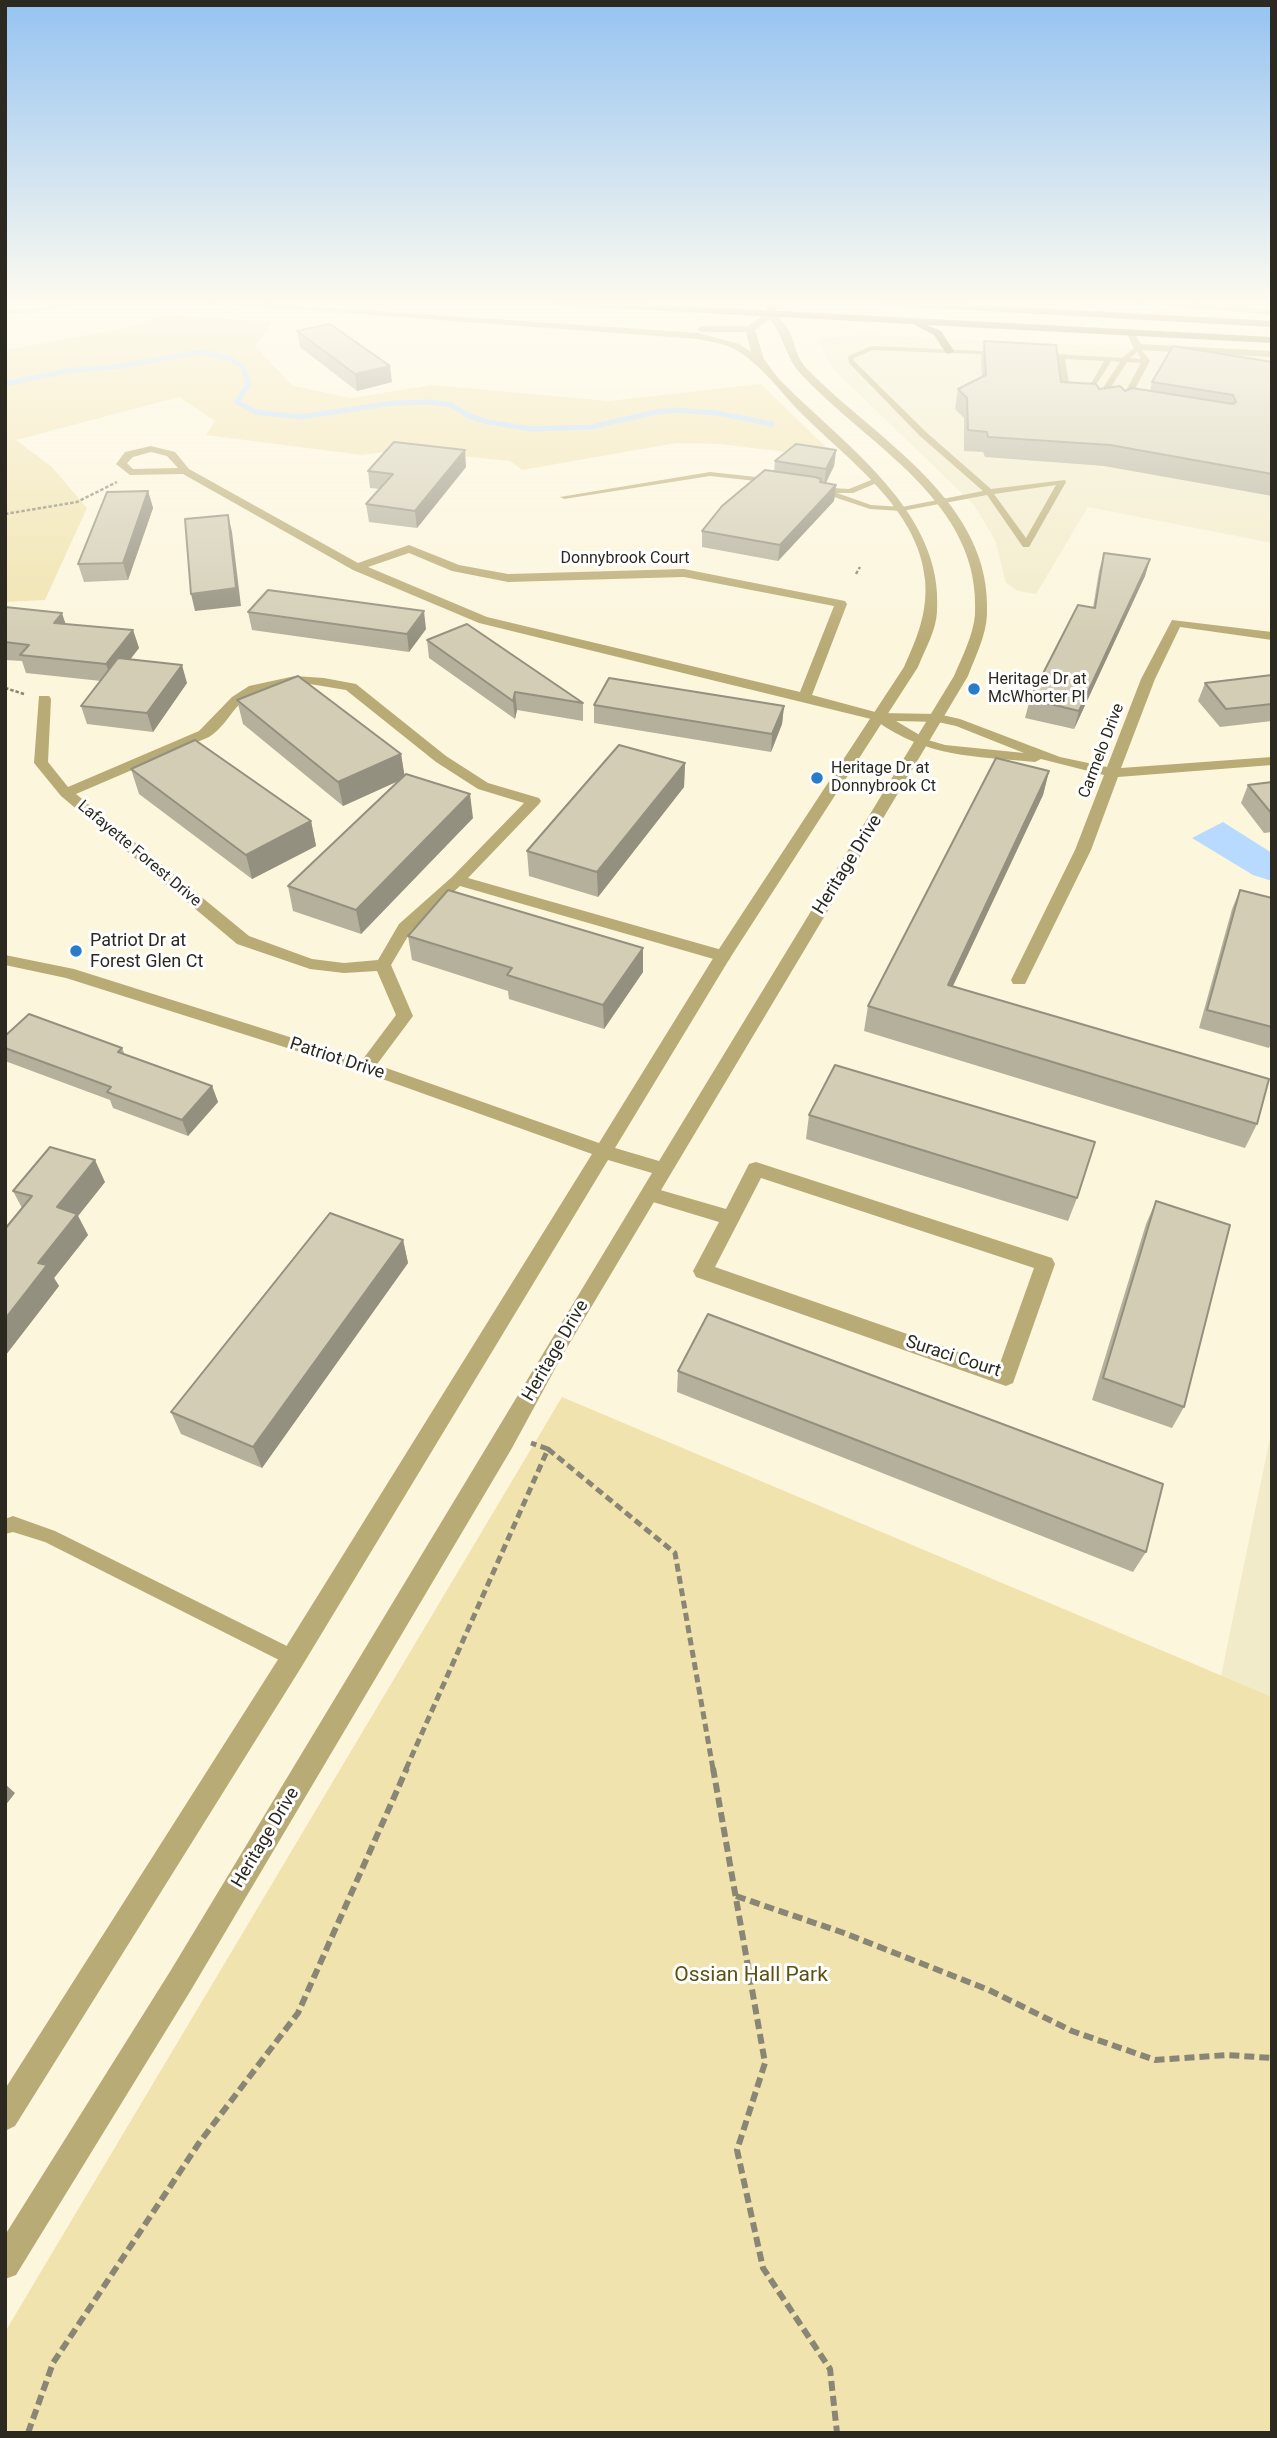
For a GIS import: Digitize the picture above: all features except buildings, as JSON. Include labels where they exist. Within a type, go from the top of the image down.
[{"type":"street","points":[[5,2116],[293,1658],[723,956],[911,667],[932,612],[932,574],[914,527],[876,480],[809,416]]},
{"type":"street","name":"Heritage Drive","points":[[5,2264],[181,1980],[961,676],[981,616],[979,573],[958,522],[944,502],[851,416]]},
{"type":"street","points":[[185,471],[357,567],[483,620],[879,717],[938,718],[971,726],[1056,760]]},
{"type":"street","name":"Donnybrook Court","points":[[357,567],[409,549],[456,568],[508,578],[684,573],[841,604],[805,697]]},
{"type":"street","name":"Carmelo Drive","points":[[1019,979],[1083,850],[1149,679],[1175,623],[1272,636]]},
{"type":"street","name":"Lafayette Forest Drive","points":[[300,680],[337,683],[351,687],[441,759],[483,786],[534,801],[457,880],[405,928],[383,965],[344,968],[310,964],[243,940],[66,793],[208,732],[241,696],[253,691],[300,680]]},
{"type":"street","points":[[44,699],[41,762],[66,793]]},
{"type":"street","points":[[879,717],[922,743],[944,749],[1056,760],[1113,773],[1272,761]]},
{"type":"street","points":[[457,880],[723,956]]},
{"type":"street","name":"Patriot Drive","points":[[7,963],[68,973],[366,1067],[605,1152],[664,1169]]},
{"type":"street","points":[[366,1067],[405,1016],[383,965]]},
{"type":"street","name":"Suraci Court","points":[[756,1169],[1045,1264],[1006,1377],[703,1270],[731,1219],[756,1169]]},
{"type":"street","points":[[650,1194],[731,1219]]},
{"type":"lane","points":[[876,480],[850,491],[815,488],[870,507],[902,509],[989,492],[1062,482],[1026,545],[989,492],[905,416]]},
{"type":"lane","points":[[564,497],[710,474],[787,483]]},
{"type":"lane","points":[[5,1527],[13,1524],[49,1536],[293,1658]]},
{"type":"path","points":[[5,514],[45,510],[90,499],[117,482]]},
{"type":"path","points":[[856,574],[860,567]]},
{"type":"path","points":[[5,688],[28,695]]},
{"type":"path","points":[[508,1433],[548,1450],[675,1553],[765,2063],[737,2150],[763,2268],[830,2368],[837,2433]]},
{"type":"path","points":[[28,2433],[53,2363],[198,2143],[299,2013],[548,1450]]},
{"type":"path","points":[[735,1896],[844,1933],[977,1985],[1072,2031],[1155,2060],[1227,2054],[1272,2058]]},
{"type":"shaded area","points":[[882,416],[1272,416],[1272,543],[1088,507],[1036,594],[1018,591],[1006,583],[995,540],[974,505]]},
{"type":"shaded area","points":[[1272,1428],[1272,1697],[1221,1676]]},
{"type":"green space","points":[[5,416],[108,416],[16,440],[52,467],[87,508],[45,600],[5,602]]},
{"type":"green space","points":[[207,416],[794,416],[837,458],[719,444],[676,443],[522,470],[510,461],[400,450],[362,455],[206,435],[215,421]]},
{"type":"green space","name":"Ossian Hall Park","points":[[562,1397],[1272,1697],[1272,2433],[5,2433],[5,2332]]},
{"type":"water","points":[[1223,822],[1272,853],[1272,881],[1253,875],[1192,838]]},
{"type":"waterway","points":[[289,416],[308,416]]},
{"type":"waterway","points":[[469,416],[488,422],[532,429],[591,427],[640,416]]},
{"type":"waterway","points":[[731,416],[772,424]]},
{"type":"place","name":"Heritage Dr at McWhorter Pl","points":[[974,689]]},
{"type":"place","name":"Heritage Dr at Donnybrook Ct","points":[[817,778]]},
{"type":"place","name":"Patriot Dr at Forest Glen Ct","points":[[76,951]]}]
